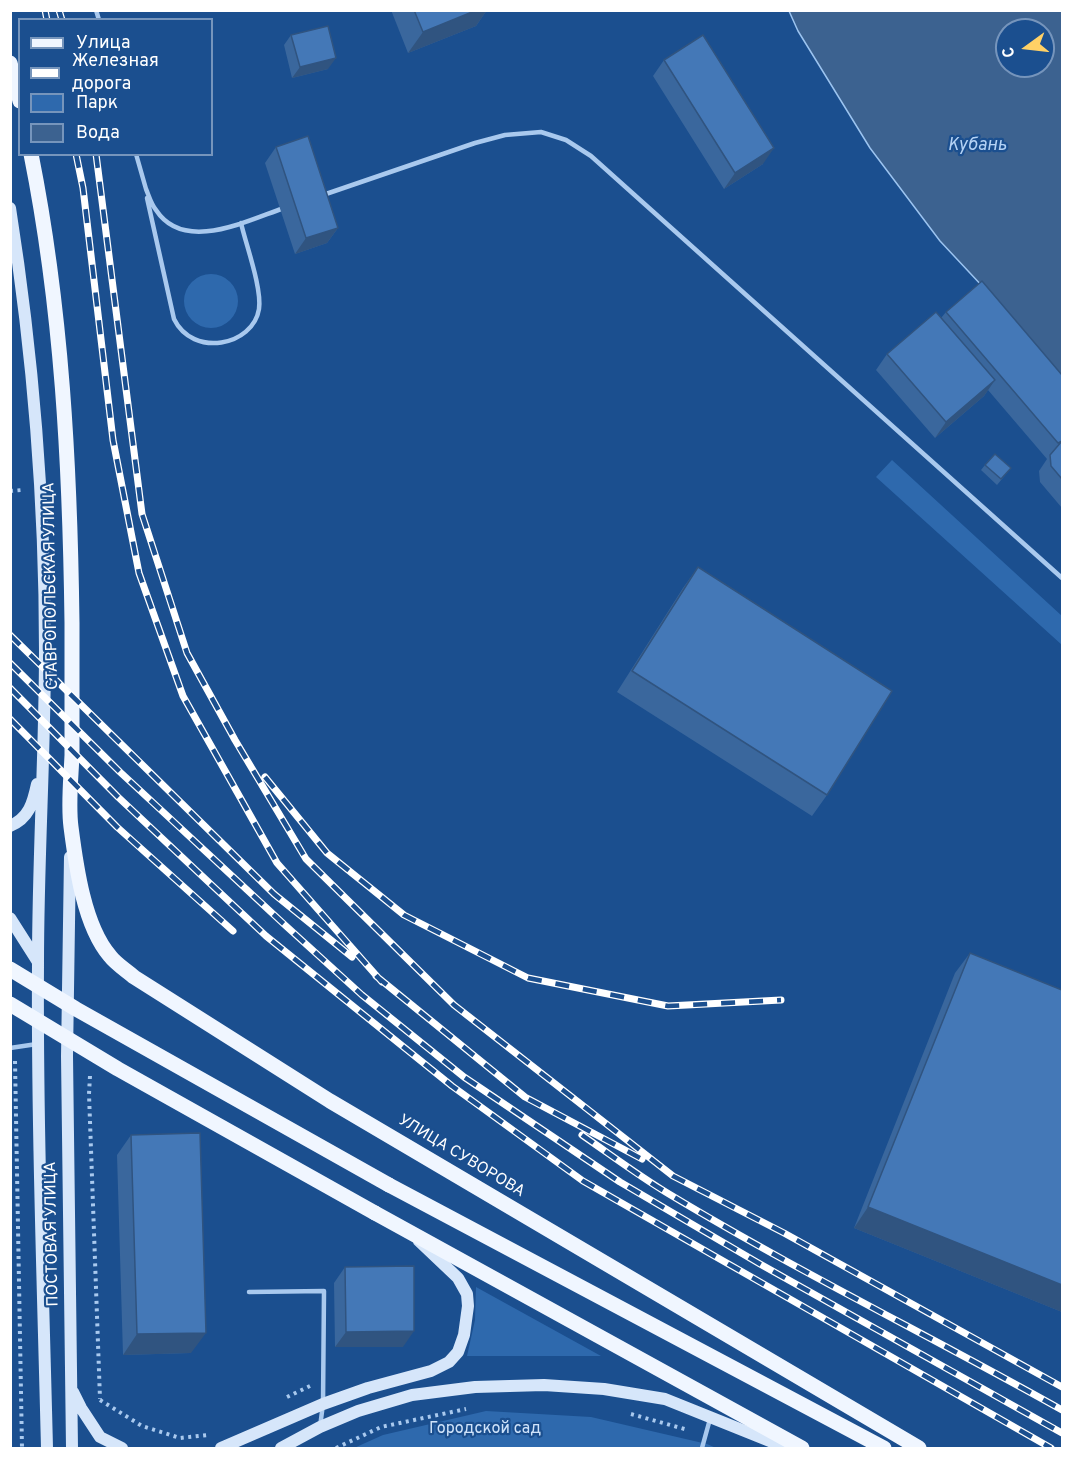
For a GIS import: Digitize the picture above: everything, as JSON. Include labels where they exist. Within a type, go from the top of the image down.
[{"type":"main road","points":[[10,63],[18,93]]},
{"type":"main road","name":"СТАВРОПОЛЬСКАЯ УЛИЦА","points":[[31,156],[61,361],[71,537],[73,688],[68,1020]]},
{"type":"main road","name":"СТАВРОПОЛЬСКАЯ УЛИЦА","points":[[10,208],[22,283],[38,439],[45,650],[38,962],[38,1099]]},
{"type":"main road","name":"СТАВРОПОЛЬСКАЯ УЛИЦА","points":[[10,826],[27,814],[34,798],[43,757]]},
{"type":"main road","name":"УЛИЦА СУВОРОВА","points":[[71,826],[81,882],[96,935],[110,957],[134,977],[330,1101],[919,1449]]},
{"type":"main road","points":[[10,918],[38,962]]},
{"type":"main road","points":[[10,969],[76,1009],[389,1185],[884,1449]]},
{"type":"main road","points":[[10,1004],[87,1051],[375,1213],[802,1449]]},
{"type":"main road","name":"ПОСТОВАЯ УЛИЦА","points":[[68,1020],[72,1449]]},
{"type":"main road","name":"ПОСТОВАЯ УЛИЦА","points":[[38,1099],[47,1449]]},
{"type":"main road","points":[[221,1449],[322,1404],[368,1388],[431,1371],[449,1362],[458,1352],[464,1335],[468,1306],[467,1294],[458,1278],[410,1232]]},
{"type":"main road","points":[[281,1449],[320,1427],[358,1411],[412,1395],[475,1387],[544,1385],[604,1389],[665,1399],[787,1449]]},
{"type":"main road","points":[[71,1387],[81,1408],[100,1437],[122,1449]]},
{"type":"lane","points":[[316,197],[505,135],[541,132],[566,140],[591,156],[1062,578]]},
{"type":"lane","points":[[137,156],[146,189],[174,320],[187,337],[200,343],[213,344],[232,339],[247,331],[256,321],[259,307],[258,288],[241,223]]},
{"type":"lane","points":[[146,189],[156,211],[170,224],[186,232],[204,233],[295,204]]},
{"type":"lane","points":[[10,1048],[37,1044]]},
{"type":"lane","points":[[249,1292],[324,1291],[320,1427]]},
{"type":"lane","points":[[702,1449],[710,1418]]},
{"type":"path","points":[[10,490],[26,490]]},
{"type":"path","points":[[90,1071],[100,1437]]},
{"type":"path","points":[[16,1203],[22,1449]]},
{"type":"path","points":[[286,1398],[323,1379]]},
{"type":"path","points":[[100,1399],[120,1414],[142,1426],[180,1438],[212,1435]]},
{"type":"path","points":[[336,1449],[381,1427],[468,1408]]},
{"type":"path","points":[[625,1413],[706,1436]]},
{"type":"green space","points":[[206,274],[216,274],[226,278],[234,286],[238,301],[234,316],[226,324],[216,328],[206,328],[196,324],[188,316],[184,306],[184,296],[188,286],[196,278]]},
{"type":"green space","points":[[892,460],[1062,616],[1062,645],[876,477]]},
{"type":"green space","points":[[476,1287],[601,1356],[467,1356],[475,1320]]},
{"type":"green space","name":"Городской сад","points":[[486,1411],[591,1417],[716,1448],[354,1448],[383,1435]]},
{"type":"water","name":"Кубань","points":[[789,11],[1062,11],[1062,378],[1013,319],[940,241],[870,148],[798,31]]},
{"type":"building","points":[[414,10],[477,10],[423,32]]},
{"type":"building","points":[[328,26],[336,58],[300,67],[291,35]]},
{"type":"building","points":[[703,35],[774,148],[735,173],[664,60]]},
{"type":"building","points":[[308,136],[338,228],[306,238],[276,147]]},
{"type":"building","points":[[982,281],[1062,375],[1062,441],[1058,443],[946,312]]},
{"type":"building","points":[[936,312],[995,380],[946,422],[887,354]]},
{"type":"building","points":[[1062,441],[1062,479],[1051,466],[1050,455]]},
{"type":"building","points":[[995,454],[1011,468],[1001,479],[985,465]]},
{"type":"building","points":[[698,567],[892,691],[827,795],[632,671]]},
{"type":"building","points":[[970,953],[1062,990],[1062,1285],[868,1207]]},
{"type":"building","points":[[200,1133],[206,1333],[137,1334],[131,1135]]},
{"type":"building","points":[[414,1266],[414,1331],[346,1332],[345,1267]]},
{"type":"railway","points":[[45,10],[47,18]]},
{"type":"railway","points":[[59,10],[61,18]]},
{"type":"railway","points":[[76,156],[83,188],[113,440],[139,573],[183,696],[277,863],[382,982]]},
{"type":"railway","points":[[96,156],[142,514],[187,653],[235,740],[306,859],[454,1005],[673,1176],[784,1233],[1062,1387]]},
{"type":"railway","points":[[10,635],[274,894],[352,957]]},
{"type":"railway","points":[[10,663],[120,772],[286,926],[362,995],[464,1077],[620,1182],[760,1264],[1062,1433]]},
{"type":"railway","points":[[10,688],[118,797],[266,936],[452,1086],[583,1181],[1051,1448]]},
{"type":"railway","points":[[10,719],[117,827],[233,931]]},
{"type":"railway","points":[[265,777],[327,853],[404,915],[528,978],[668,1006],[781,1000]]},
{"type":"railway","points":[[376,976],[525,1097],[642,1159]]},
{"type":"railway","points":[[582,1135],[636,1173],[717,1222],[1062,1410]]}]
